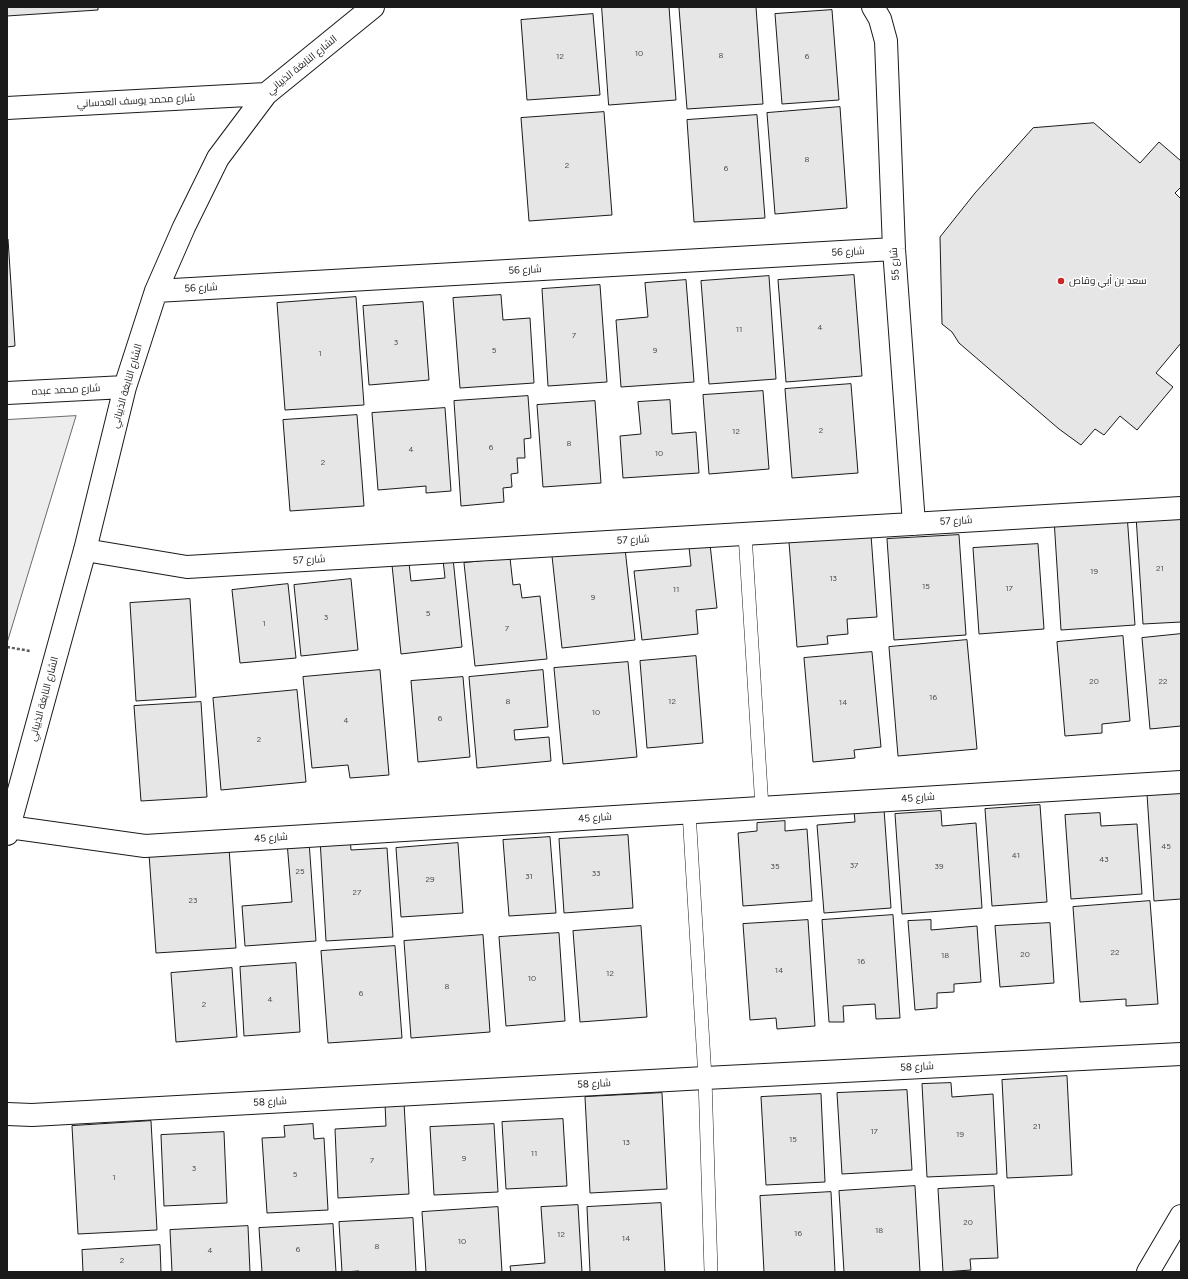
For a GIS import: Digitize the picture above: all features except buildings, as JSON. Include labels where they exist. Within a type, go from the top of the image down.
[{"type":"street","name":"الشارع النابغة الذبياني","points":[[8,831],[85,550],[125,387],[156,291],[184,227],[218,158],[266,94],[373,7]]},
{"type":"street","name":"شارع 55","points":[[873,7],[880,19],[886,41],[894,249],[914,524]]},
{"type":"street","name":"شارع محمد يوسف العدساني","points":[[7,108],[266,94]]},
{"type":"street","name":"شارع 56","points":[[156,291],[894,249]]},
{"type":"street","name":"شارع محمد عبده","points":[[7,393],[125,387]]},
{"type":"street","name":"شارع 57","points":[[85,550],[187,567],[1181,508]]},
{"type":"street","name":"شارع 45","points":[[8,831],[145,846],[1181,782]]},
{"type":"street","name":"شارع 58","points":[[7,1114],[32,1116],[705,1078],[1181,1054]]},
{"type":"street","points":[[1152,1271],[1181,1216]]},
{"type":"lane","points":[[745,534],[762,808]]},
{"type":"lane","points":[[689,812],[705,1078],[711,1272]]},
{"type":"shaded area","points":[[76,416],[7,643],[7,420]]},
{"type":"place","name":"سعد بن أبي وقاص","points":[[1061,281]]}]
